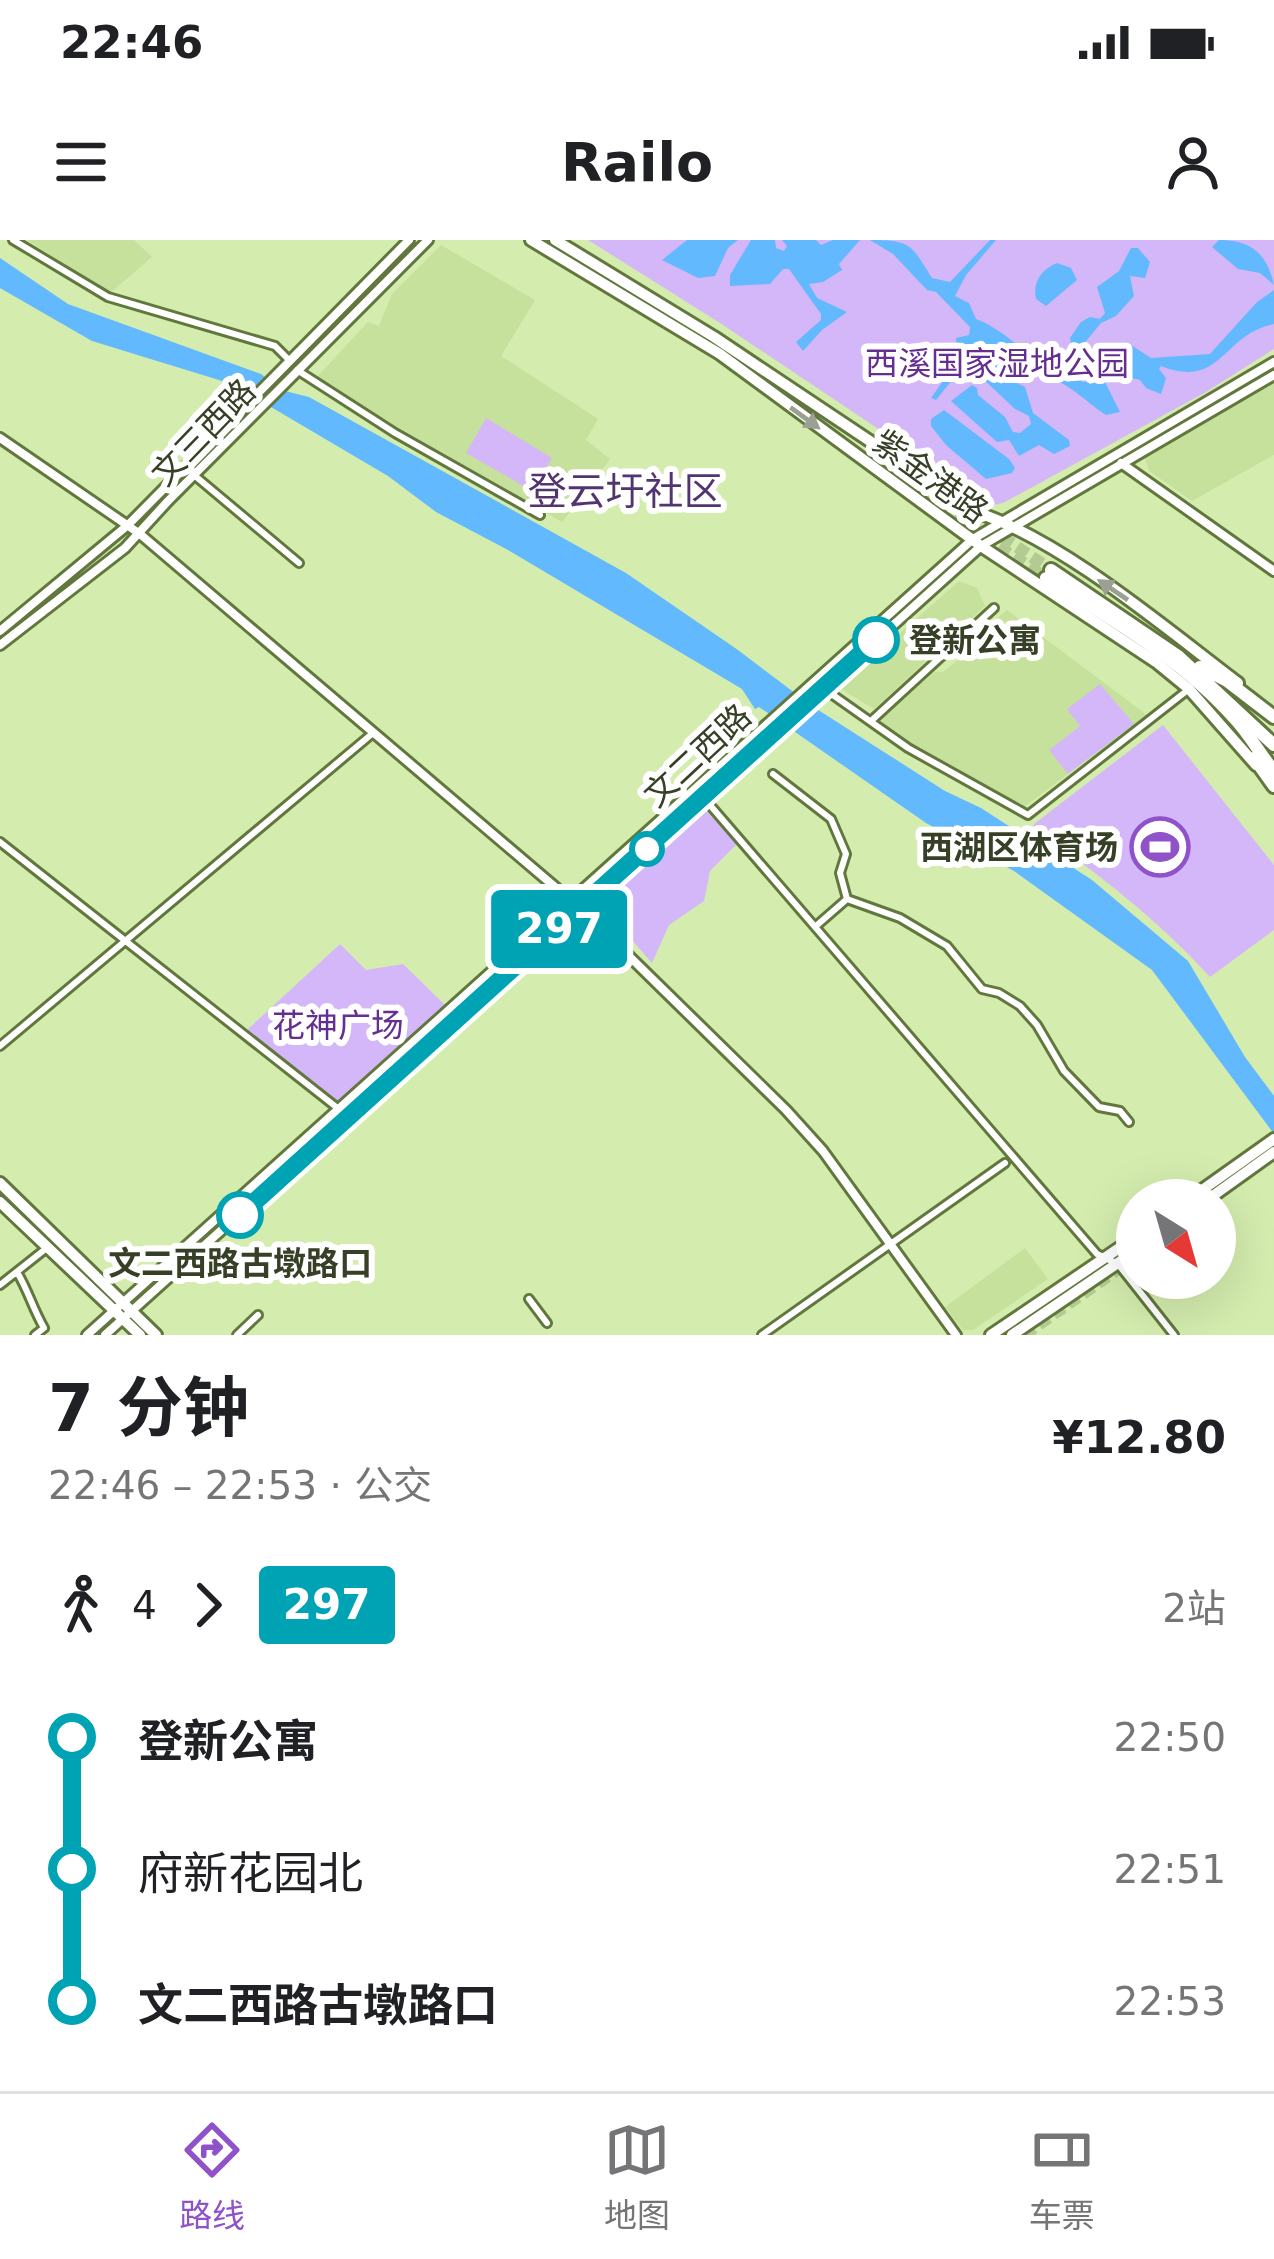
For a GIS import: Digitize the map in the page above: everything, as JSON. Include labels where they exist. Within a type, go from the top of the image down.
[{"type":"highway","points":[[1274,714],[1048,574],[1274,733]]},
{"type":"highway","points":[[1178,656],[1274,745]]},
{"type":"highway","points":[[1213,692],[1274,771]]},
{"type":"highway","points":[[1213,692],[1274,786]]},
{"type":"highway","points":[[1235,719],[1274,759]]},
{"type":"main road","name":"文三西路","points":[[0,632],[128,525],[410,240]]},
{"type":"main road","name":"文三西路","points":[[0,645],[140,534],[428,240]]},
{"type":"main road","name":"紫金港路","points":[[531,240],[720,354],[977,543],[1117,634],[1189,689],[1274,786]]},
{"type":"main road","name":"紫金港路","points":[[556,240],[698,327],[976,512],[1007,524],[1112,588],[1274,714]]},
{"type":"main road","name":"文二西路","points":[[87,1335],[124,1312],[581,909],[703,796],[800,693],[977,543],[1274,362]]},
{"type":"main road","name":"文二西路","points":[[1007,524],[1274,375]]},
{"type":"main road","points":[[0,438],[140,534],[581,909],[786,1110],[859,1196],[956,1335]]},
{"type":"main road","points":[[1121,463],[1274,571]]},
{"type":"main road","name":"文二西路","points":[[105,1335],[340,1110],[769,729],[823,688],[977,543]]},
{"type":"main road","points":[[1220,1179],[1271,1146]]},
{"type":"main road","points":[[1232,1179],[1271,1146]]},
{"type":"main road","points":[[0,1183],[124,1312],[140,1335]]},
{"type":"main road","points":[[0,1202],[156,1335]]},
{"type":"main road","points":[[991,1335],[1116,1250]]},
{"type":"main road","points":[[1012,1335],[1116,1265]]},
{"type":"street","points":[[14,240],[108,297],[275,346],[290,361]]},
{"type":"street","points":[[298,370],[395,433],[540,515]]},
{"type":"street","points":[[194,476],[298,563]]},
{"type":"street","points":[[871,721],[994,608]]},
{"type":"street","points":[[823,688],[934,764],[1028,815],[1189,689]]},
{"type":"street","points":[[0,1046],[373,733]]},
{"type":"street","points":[[773,774],[830,819],[846,854],[840,873],[847,899]]},
{"type":"street","points":[[703,796],[1102,1259],[1116,1263]]},
{"type":"street","points":[[1,844],[340,1110]]},
{"type":"street","points":[[816,926],[847,899]]},
{"type":"street","points":[[847,899],[900,918],[947,946],[982,989],[1020,1006],[1064,1071],[1099,1107],[1120,1111],[1129,1122]]},
{"type":"street","points":[[761,1335],[1005,1163]]},
{"type":"street","points":[[0,1286],[48,1247]]},
{"type":"street","points":[[17,1272],[44,1328],[35,1335]]},
{"type":"street","points":[[529,1299],[547,1323]]},
{"type":"street","points":[[1146,1299],[1174,1335]]},
{"type":"street","points":[[237,1335],[258,1315]]},
{"type":"shaded area","points":[[27,240],[134,240],[152,257],[110,293]]},
{"type":"shaded area","points":[[441,245],[535,300],[501,356],[598,419],[586,440],[610,459],[562,522],[315,379],[368,322],[379,326],[392,294]]},
{"type":"shaded area","points":[[1274,381],[1274,455],[1192,501],[1149,471],[1145,458],[1149,453]]},
{"type":"shaded area","points":[[959,581],[977,588],[985,606],[874,709],[841,689],[849,678]]},
{"type":"shaded area","points":[[1007,610],[1147,715],[1024,807],[946,767],[878,721],[935,672],[943,672],[979,643],[978,634]]},
{"type":"shaded area","points":[[1025,1248],[1048,1279],[973,1330],[963,1330],[945,1307]]},
{"type":"green space","name":"西溪国家湿地公园","points":[[588,240],[1274,240],[1274,349],[1206,392],[992,505]]},
{"type":"green space","points":[[486,418],[552,458],[532,491],[466,453]]},
{"type":"green space","points":[[1100,684],[1134,724],[1068,774],[1049,750],[1080,726],[1067,709]]},
{"type":"green space","name":"西湖区体育场","points":[[1163,725],[1274,865],[1274,930],[1210,977],[1126,898],[1034,829],[1034,824]]},
{"type":"green space","points":[[703,808],[738,843],[710,871],[704,901],[669,925],[652,963],[610,915],[605,900]]},
{"type":"green space","name":"花神广场","points":[[340,944],[366,970],[403,964],[445,1005],[338,1103],[246,1031]]},
{"type":"water","points":[[687,240],[738,240],[728,248],[715,276],[698,278],[662,260]]},
{"type":"water","points":[[751,240],[775,240],[776,248],[784,251],[787,246],[782,240],[816,240],[821,245],[860,240],[839,264],[842,270],[823,282],[809,284],[817,298],[847,312],[803,351],[796,342],[821,320],[821,314],[789,269],[783,269],[770,284],[730,286],[730,275]]},
{"type":"water","points":[[870,240],[903,243],[932,278],[950,282],[990,240],[996,240],[955,296],[969,303],[976,319],[1037,359],[1058,369],[1067,357],[1082,382],[1104,380],[1120,412],[1106,415],[1018,358],[985,349],[977,349],[936,400],[931,398],[958,360],[956,338],[969,335],[970,327],[893,254]]},
{"type":"water","points":[[1219,240],[1257,251],[1274,285],[1260,273],[1238,269],[1212,247]]},
{"type":"water","points":[[1131,248],[1138,248],[1150,262],[1145,278],[1130,276],[1134,296],[1116,316],[1101,323],[1078,351],[1072,348],[1070,338],[1081,322],[1100,319],[1105,313],[1097,287],[1119,271]]},
{"type":"water","points":[[0,258],[68,304],[261,374],[285,391],[309,397],[626,573],[812,706],[1092,880],[1188,961],[1274,1096],[1274,1134],[1152,970],[1014,871],[926,823],[759,707],[755,709],[742,689],[436,512],[388,476],[232,384],[92,341],[0,288]]},
{"type":"water","points":[[1057,263],[1071,268],[1077,280],[1046,306],[1036,299],[1035,287]]},
{"type":"water","points":[[1274,290],[1274,324],[1243,338],[1197,371],[1161,366],[1166,378],[1161,394],[1140,380],[1121,375],[1123,365],[1117,351],[1122,345],[1131,345],[1151,358],[1210,354]]},
{"type":"water","points":[[992,360],[1005,364],[1025,387],[1033,413],[1069,440],[1070,446],[1054,454],[1039,445],[1019,456],[1009,440],[997,442],[951,401],[972,385],[1005,417],[1013,432],[1020,433],[1031,424],[1029,416],[980,376]]},
{"type":"water","points":[[944,410],[1009,459],[1015,468],[1012,473],[986,479],[946,445],[931,426],[931,419]]},
{"type":"tunnel","points":[[898,466],[1051,570]]},
{"type":"tunnel","points":[[909,487],[1046,578]]},
{"type":"tunnel","points":[[1024,1335],[1116,1271]]},
{"type":"bus line","name":"297","points":[[240,1215],[876,640]]},
{"type":"place","name":"登新公寓","points":[[876,640]]},
{"type":"place","name":"西湖区体育场","points":[[1160,847]]},
{"type":"place","name":"文二西路古墩路口","points":[[240,1215]]},
{"type":"district","name":"登云圩社区","points":[[625,491]]}]
